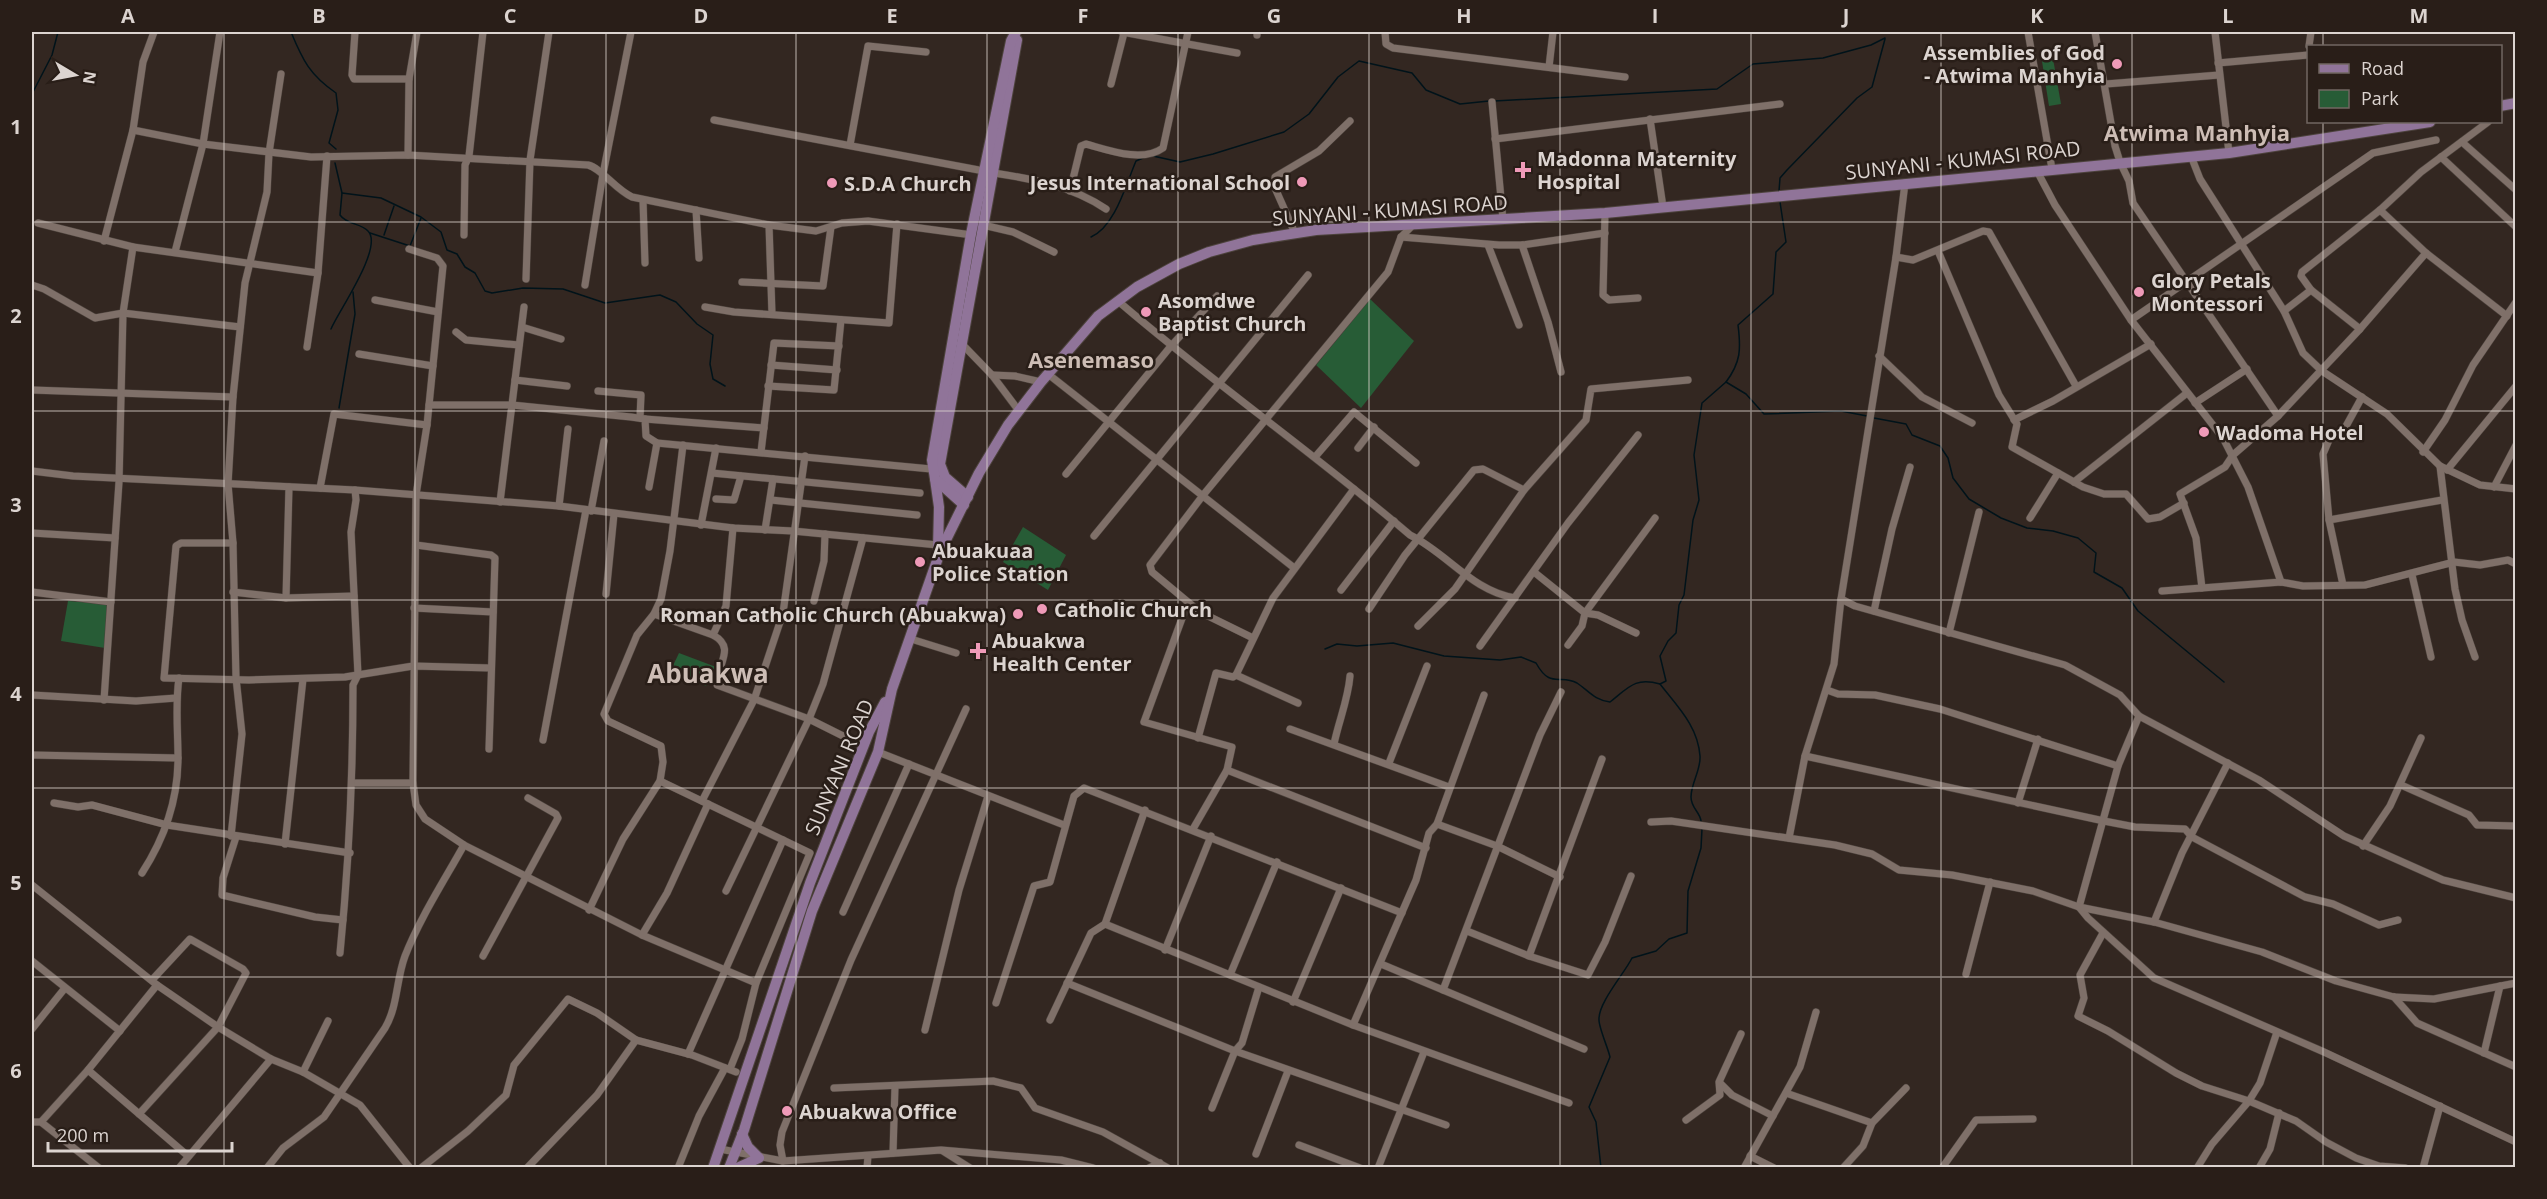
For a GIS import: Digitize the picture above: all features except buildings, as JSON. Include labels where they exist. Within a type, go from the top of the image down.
[{"type":"main road","points":[[938,551],[939,507],[933,474],[1011,41],[1016,33]]},
{"type":"main road","name":"SUNYANI - KUMASI ROAD","points":[[892,689],[911,639],[938,551],[976,479],[1019,411],[1044,378],[1098,316],[1137,286],[1192,258],[1236,243],[1295,233],[1605,213],[2229,153],[2424,123]]},
{"type":"main road","points":[[966,501],[943,474],[940,464],[962,344],[978,232]]},
{"type":"main road","points":[[933,474],[966,501]]},
{"type":"main road","points":[[952,483],[976,479]]},
{"type":"main road","name":"SUNYANI ROAD","points":[[713,1167],[810,882],[863,746],[892,689]]},
{"type":"main road","name":"SUNYANI ROAD","points":[[729,1167],[742,1134],[812,911],[878,752],[892,689]]},
{"type":"main road","points":[[737,1167],[759,1158],[748,1147],[742,1134]]},
{"type":"street","points":[[105,240],[133,130],[143,62],[154,32]]},
{"type":"street","points":[[175,252],[203,144],[220,32]]},
{"type":"street","points":[[356,32],[352,75],[354,79],[409,79]]},
{"type":"street","points":[[408,155],[409,79],[417,32]]},
{"type":"street","points":[[464,235],[465,165],[469,156],[483,32]]},
{"type":"street","points":[[526,279],[530,160],[549,32]]},
{"type":"street","points":[[585,285],[603,174],[631,32]]},
{"type":"street","points":[[1111,84],[1123,32],[1237,53]]},
{"type":"street","points":[[1070,191],[1081,146],[1086,144],[1130,155],[1158,152],[1163,148],[1188,32]]},
{"type":"street","points":[[1385,32],[1384,39],[1393,48],[1625,77]]},
{"type":"street","points":[[1549,67],[1553,32]]},
{"type":"street","points":[[2035,32],[2029,35],[2052,169]]},
{"type":"street","points":[[2095,32],[2120,162],[2129,181],[2133,203],[2278,416]]},
{"type":"street","points":[[2215,32],[2229,153]]},
{"type":"street","points":[[850,145],[868,46],[926,52]]},
{"type":"street","points":[[2218,63],[2307,55]]},
{"type":"street","points":[[281,74],[268,153],[268,184],[251,265],[246,278],[233,397],[228,484],[233,543],[236,678],[242,734],[233,836],[223,878],[222,895],[315,917],[344,920]]},
{"type":"street","points":[[2106,84],[2219,75]]},
{"type":"street","points":[[1492,102],[1503,220]]},
{"type":"street","points":[[1495,139],[1780,104]]},
{"type":"street","points":[[1650,119],[1663,207]]},
{"type":"street","points":[[714,120],[1030,178],[1070,191],[1106,209]]},
{"type":"street","points":[[1295,233],[1275,188],[1275,177],[1318,151],[1350,121]]},
{"type":"street","points":[[2360,329],[2311,290],[2301,276],[2302,272],[2380,210],[2421,172],[2487,123]]},
{"type":"street","points":[[133,130],[203,144],[311,157],[469,156],[588,165],[603,174],[621,192],[643,200],[769,225],[816,231],[831,226],[868,221],[978,232],[1013,232],[1054,252]]},
{"type":"street","points":[[2131,320],[2373,153],[2436,140]]},
{"type":"street","points":[[2462,142],[2516,190]]},
{"type":"street","points":[[307,347],[318,273],[327,156]]},
{"type":"street","points":[[2191,156],[2200,179],[2284,311],[2297,344],[2322,370],[2387,414],[2423,452],[2440,466],[2472,482],[2516,489]]},
{"type":"street","points":[[2441,158],[2498,213],[2516,227]]},
{"type":"street","points":[[2037,171],[2055,205],[2131,320],[2233,455],[2262,524],[2281,582]]},
{"type":"street","points":[[1789,838],[1805,756],[1834,664],[1841,599],[1896,257],[1905,183]]},
{"type":"street","points":[[643,200],[645,263]]},
{"type":"street","points":[[696,210],[699,258]]},
{"type":"street","points":[[2380,210],[2426,253],[2506,316]]},
{"type":"street","points":[[1605,213],[1604,297],[1609,300],[1638,298]]},
{"type":"street","points":[[38,223],[133,247],[318,273]]},
{"type":"street","points":[[705,307],[885,324],[890,321],[897,224]]},
{"type":"street","points":[[769,225],[772,314]]},
{"type":"street","points":[[1253,638],[1200,612],[1149,567],[1204,494],[1388,272],[1401,237],[1413,225]]},
{"type":"street","points":[[742,282],[824,285],[831,226]]},
{"type":"street","points":[[1896,257],[1913,260],[1983,231],[1989,232],[2076,386]]},
{"type":"street","points":[[1401,237],[1488,245],[1522,245],[1605,233]]},
{"type":"street","points":[[1488,245],[1519,325]]},
{"type":"street","points":[[1522,245],[1562,372]]},
{"type":"street","points":[[104,700],[119,476],[123,313],[133,247]]},
{"type":"street","points":[[409,249],[442,261],[443,272],[427,425],[416,495],[413,666],[413,783],[416,805],[425,819],[464,845],[589,910],[756,983]]},
{"type":"street","points":[[1938,251],[1999,395],[2014,420],[2017,429],[2012,447],[2074,482],[2104,494],[2126,494],[2148,519],[2160,517],[2184,503]]},
{"type":"street","points":[[2202,588],[2196,538],[2180,496],[2182,491],[2218,472],[2233,455],[2278,416],[2360,329],[2426,253]]},
{"type":"street","points":[[1094,536],[1308,275]]},
{"type":"street","points":[[32,285],[44,289],[90,317],[123,313],[240,327]]},
{"type":"street","points":[[2284,311],[2311,290]]},
{"type":"street","points":[[1066,474],[1171,346],[1217,296]]},
{"type":"street","points":[[375,300],[438,312]]},
{"type":"street","points":[[1118,301],[1171,346],[1466,575],[1489,591],[1515,598]]},
{"type":"street","points":[[2423,452],[2445,420],[2473,365],[2516,302]]},
{"type":"street","points":[[500,502],[524,308]]},
{"type":"street","points":[[768,386],[833,391],[841,320]]},
{"type":"street","points":[[522,327],[561,339]]},
{"type":"street","points":[[456,332],[466,340],[519,345]]},
{"type":"street","points":[[761,452],[775,343],[839,346]]},
{"type":"street","points":[[962,344],[992,375],[1019,411]]},
{"type":"street","points":[[2014,420],[2151,344]]},
{"type":"street","points":[[359,354],[383,360],[433,366]]},
{"type":"street","points":[[1879,356],[1922,397],[1972,423]]},
{"type":"street","points":[[771,365],[837,370]]},
{"type":"street","points":[[2195,403],[2247,369]]},
{"type":"street","points":[[992,375],[1044,378],[1159,459],[1293,567]]},
{"type":"street","points":[[515,380],[567,386]]},
{"type":"street","points":[[1418,626],[1466,575],[1524,490],[1586,420],[1591,389],[1688,380]]},
{"type":"street","points":[[2447,470],[2516,386]]},
{"type":"street","points":[[32,390],[233,397]]},
{"type":"street","points":[[598,391],[641,395],[642,419],[646,436],[657,443],[805,456],[933,474]]},
{"type":"street","points":[[2074,482],[2187,393]]},
{"type":"street","points":[[2343,585],[2329,520],[2322,461],[2324,447],[2329,440],[2345,428],[2362,397]]},
{"type":"street","points":[[429,405],[512,405],[642,419],[764,428]]},
{"type":"street","points":[[1315,457],[1354,412],[1416,463]]},
{"type":"street","points":[[321,488],[334,414],[427,425]]},
{"type":"street","points":[[1358,448],[1374,427]]},
{"type":"street","points":[[559,506],[568,429]]},
{"type":"street","points":[[1480,646],[1568,523],[1638,435]]},
{"type":"street","points":[[543,740],[604,441]]},
{"type":"street","points":[[650,487],[657,443]]},
{"type":"street","points":[[2494,486],[2516,445]]},
{"type":"street","points":[[589,910],[623,839],[660,781],[663,762],[661,746],[608,721],[604,714],[637,635],[654,614],[661,599],[684,446]]},
{"type":"street","points":[[701,525],[716,448]]},
{"type":"street","points":[[642,935],[667,893],[705,802],[754,700],[783,613],[805,456]]},
{"type":"street","points":[[2440,466],[2442,500],[2454,562],[2455,589],[2462,620],[2475,657]]},
{"type":"street","points":[[1874,611],[1892,529],[1910,467]]},
{"type":"street","points":[[1369,609],[1418,538],[1478,468],[1524,490]]},
{"type":"street","points":[[32,471],[73,476],[119,476],[355,490],[559,506],[701,525],[863,538],[938,551]]},
{"type":"street","points":[[712,473],[920,493]]},
{"type":"street","points":[[2030,518],[2058,473]]},
{"type":"street","points":[[716,499],[734,500],[741,476]]},
{"type":"street","points":[[765,530],[773,479]]},
{"type":"street","points":[[286,598],[289,487]]},
{"type":"street","points":[[1236,675],[1273,598],[1293,567],[1354,489]]},
{"type":"street","points":[[340,953],[354,783],[353,684],[358,675],[351,532],[355,490]]},
{"type":"street","points":[[771,500],[917,515]]},
{"type":"street","points":[[2329,520],[2442,500]]},
{"type":"street","points":[[1949,633],[1978,512]]},
{"type":"street","points":[[606,594],[615,514]]},
{"type":"street","points":[[1568,645],[1582,626],[1585,613],[1655,518]]},
{"type":"street","points":[[1341,590],[1394,521]]},
{"type":"street","points":[[713,635],[726,606],[733,528]]},
{"type":"street","points":[[32,533],[115,538]]},
{"type":"street","points":[[814,602],[824,561],[825,534]]},
{"type":"street","points":[[726,891],[823,684],[863,538]]},
{"type":"street","points":[[233,543],[181,543],[176,546],[162,675],[165,679],[236,678],[249,681],[358,675],[413,666],[491,668]]},
{"type":"street","points":[[416,545],[494,556],[489,749]]},
{"type":"street","points":[[2162,591],[2281,582],[2302,586],[2374,584],[2454,562],[2480,565],[2508,560],[2516,564]]},
{"type":"street","points":[[1534,572],[1585,613],[1598,615],[1636,633]]},
{"type":"street","points":[[2412,574],[2431,657]]},
{"type":"street","points":[[32,592],[111,602]]},
{"type":"street","points":[[233,592],[286,598],[354,596]]},
{"type":"street","points":[[1841,599],[1874,611],[2065,665],[2120,695],[2139,716],[2228,763],[2363,846],[2443,879],[2516,898]]},
{"type":"street","points":[[1188,602],[1144,722],[1232,747],[1227,770],[1193,829]]},
{"type":"street","points":[[414,608],[493,612]]},
{"type":"street","points":[[654,614],[722,640],[725,646],[717,685],[808,720],[863,746]]},
{"type":"street","points":[[911,639],[956,653]]},
{"type":"street","points":[[1389,763],[1426,666]]},
{"type":"street","points":[[1197,738],[1216,673],[1233,677],[1236,675],[1298,703]]},
{"type":"street","points":[[1334,744],[1340,718],[1348,699],[1350,676]]},
{"type":"street","points":[[142,873],[155,854],[166,825],[177,779],[176,698],[179,678]]},
{"type":"street","points":[[285,844],[303,679]]},
{"type":"street","points":[[1827,690],[1838,694],[1875,695],[1940,709],[2118,766]]},
{"type":"street","points":[[1443,990],[1540,735],[1561,692]]},
{"type":"street","points":[[32,695],[104,700],[176,698]]},
{"type":"street","points":[[1353,1025],[1402,913],[1426,848],[1429,833],[1437,824],[1484,695]]},
{"type":"street","points":[[783,1161],[780,1139],[851,960],[966,709]]},
{"type":"street","points":[[2079,907],[2118,766],[2139,716]]},
{"type":"street","points":[[1290,729],[1389,763],[1449,787]]},
{"type":"street","points":[[2363,846],[2401,785],[2421,738]]},
{"type":"street","points":[[2018,803],[2038,739]]},
{"type":"street","points":[[878,752],[1064,825]]},
{"type":"street","points":[[32,755],[178,758]]},
{"type":"street","points":[[1805,756],[2135,826],[2185,829],[2192,837],[2305,897],[2333,904],[2379,925],[2398,920]]},
{"type":"street","points":[[1530,956],[1602,759]]},
{"type":"street","points":[[2154,922],[2182,853],[2228,763]]},
{"type":"street","points":[[843,912],[909,764]]},
{"type":"street","points":[[1227,770],[1426,848]]},
{"type":"street","points":[[660,781],[810,853],[756,983],[742,1039],[730,1070],[699,1116],[678,1167]]},
{"type":"street","points":[[354,783],[413,783]]},
{"type":"street","points":[[2401,785],[2469,815],[2477,825],[2516,826]]},
{"type":"street","points":[[996,1003],[1034,886],[1050,882],[1064,825],[1074,796],[1083,788],[1145,810],[1402,913]]},
{"type":"street","points":[[926,1030],[959,890],[988,796]]},
{"type":"street","points":[[483,956],[558,818],[556,814],[528,798]]},
{"type":"street","points":[[54,803],[78,807],[92,805],[166,825],[350,853]]},
{"type":"street","points":[[1050,1020],[1091,933],[1105,924],[1145,810]]},
{"type":"street","points":[[1651,822],[1671,821],[1789,838],[1872,854],[1890,867],[1905,871],[1952,874],[2033,891],[2079,907],[2154,922],[2262,952],[2336,981],[2394,997],[2434,999],[2516,983]]},
{"type":"street","points":[[1437,824],[1497,846],[1560,877]]},
{"type":"street","points":[[1165,950],[1211,836]]},
{"type":"street","points":[[688,1054],[783,840]]},
{"type":"street","points":[[267,1167],[283,1148],[324,1117],[391,1018],[404,958],[464,845]]},
{"type":"street","points":[[1230,975],[1277,862]]},
{"type":"street","points":[[1467,931],[1530,956],[1590,974],[1631,876]]},
{"type":"street","points":[[1966,974],[1990,882]]},
{"type":"street","points":[[32,885],[154,982],[218,1027],[271,1059],[303,1072],[366,1110],[410,1167]]},
{"type":"street","points":[[1293,1002],[1341,888]]},
{"type":"street","points":[[2079,907],[2103,933],[2154,978],[2516,1142]]},
{"type":"street","points":[[1105,924],[1293,1002],[1424,1052],[1569,1103]]},
{"type":"street","points":[[2103,933],[2080,975],[2084,998],[2078,1016],[2138,1048],[2176,1073],[2202,1086],[2279,1113],[2356,1158],[2379,1166],[2405,1167]]},
{"type":"street","points":[[41,1122],[120,1031],[188,939],[243,969],[245,977],[218,1027],[139,1114]]},
{"type":"street","points":[[32,961],[120,1031]]},
{"type":"street","points":[[1381,964],[1584,1049]]},
{"type":"street","points":[[1067,983],[1288,1071],[1446,1125]]},
{"type":"street","points":[[2484,1053],[2500,986]]},
{"type":"street","points":[[1212,1108],[1235,1051],[1242,1042],[1259,987]]},
{"type":"street","points":[[32,1029],[65,988]]},
{"type":"street","points":[[2394,997],[2416,1023],[2516,1067]]},
{"type":"street","points":[[421,1167],[468,1131],[506,1095],[514,1065],[568,999],[603,1016],[636,1040],[688,1054],[730,1070]]},
{"type":"street","points":[[1744,1167],[1800,1067],[1816,1012]]},
{"type":"street","points":[[303,1072],[328,1021]]},
{"type":"street","points":[[2197,1167],[2212,1144],[2249,1101],[2260,1083],[2277,1032]]},
{"type":"street","points":[[1686,1120],[1720,1095],[1719,1082],[1741,1034]]},
{"type":"street","points":[[527,1167],[597,1095],[636,1040]]},
{"type":"street","points":[[1378,1167],[1424,1052]]},
{"type":"street","points":[[179,1167],[271,1059]]},
{"type":"street","points":[[88,1070],[188,1156]]},
{"type":"street","points":[[1256,1154],[1288,1071]]},
{"type":"street","points":[[834,1088],[993,1081],[1015,1084],[1027,1092],[1035,1108],[1103,1132],[1168,1167]]},
{"type":"street","points":[[1719,1082],[1732,1095],[1773,1116]]},
{"type":"street","points":[[893,1153],[895,1086]]},
{"type":"street","points":[[1843,1167],[1863,1146],[1872,1123],[1906,1088]]},
{"type":"street","points":[[1786,1093],[1872,1123]]},
{"type":"street","points":[[2423,1167],[2440,1106]]},
{"type":"street","points":[[2259,1167],[2270,1149],[2279,1113]]},
{"type":"street","points":[[1942,1167],[1976,1120],[2033,1119]]},
{"type":"street","points":[[32,1122],[41,1122],[99,1167]]},
{"type":"street","points":[[1299,1145],[1360,1167]]},
{"type":"street","points":[[720,1149],[783,1161],[941,1150],[1061,1160],[1093,1167]]},
{"type":"street","points":[[941,1150],[970,1167]]},
{"type":"street","points":[[867,1167],[868,1156]]},
{"type":"street","points":[[1750,1156],[1774,1167]]},
{"type":"street","points":[[1149,1167],[1160,1163]]},
{"type":"green space","points":[[2052,53],[2061,104],[2049,106],[2041,55]]},
{"type":"green space","points":[[1370,299],[1414,341],[1361,408],[1316,365]]},
{"type":"green space","points":[[1023,527],[1066,555],[1048,590],[1003,562]]},
{"type":"green space","points":[[68,601],[109,603],[105,648],[61,641]]},
{"type":"green space","points":[[679,653],[716,667],[706,686],[670,672]]},
{"type":"waterway","points":[[32,94],[52,55],[58,32]]},
{"type":"waterway","points":[[291,32],[308,67],[336,93],[338,110],[329,143],[336,149]]},
{"type":"waterway","points":[[1494,101],[1717,89],[1753,64],[1823,58],[1871,45],[1885,38]]},
{"type":"waterway","points":[[1779,191],[1780,178],[1787,170],[1857,98],[1872,87],[1885,39]]},
{"type":"waterway","points":[[1153,156],[1180,162],[1284,132],[1309,114],[1338,77],[1359,61],[1412,73],[1426,90],[1460,104],[1489,101]]},
{"type":"waterway","points":[[1091,237],[1099,232],[1113,215],[1136,161],[1143,158]]},
{"type":"waterway","points":[[331,329],[365,265],[371,239],[365,228],[346,221],[340,215],[342,193],[335,163]]},
{"type":"waterway","points":[[342,193],[381,198],[421,217],[441,232],[447,250],[457,254],[465,267],[475,273],[485,291],[492,293],[523,288],[563,289],[605,303],[660,295],[676,302],[697,324],[713,335],[710,364],[713,379],[725,386]]},
{"type":"waterway","points":[[1726,382],[1735,368],[1739,355],[1738,325],[1773,294],[1776,252],[1786,242],[1780,202]]},
{"type":"waterway","points":[[384,235],[394,206]]},
{"type":"waterway","points":[[370,233],[410,246],[421,218]]},
{"type":"waterway","points":[[339,408],[355,314],[353,292]]},
{"type":"waterway","points":[[1325,649],[1337,644],[1357,646],[1393,643],[1444,656],[1500,660],[1521,657],[1536,663],[1541,671],[1551,679],[1571,680],[1596,697],[1610,702],[1638,683],[1660,684],[1666,681],[1660,656],[1668,641],[1676,633],[1679,605],[1684,595],[1693,520],[1699,500],[1694,455],[1702,403],[1726,382],[1746,394],[1764,414],[1841,411],[1867,416]]},
{"type":"waterway","points":[[1874,418],[1906,424],[1912,435],[1940,446],[1948,458],[1953,478],[1969,499],[2001,518],[2027,528],[2053,531],[2078,538],[2096,553],[2094,572],[2122,588],[2138,611],[2224,682]]},
{"type":"waterway","points":[[1660,684],[1686,717],[1698,745],[1700,761],[1691,797],[1701,821]]},
{"type":"waterway","points":[[1601,1168],[1596,1122],[1589,1107],[1610,1057],[1599,1024],[1600,1013],[1607,997],[1632,958],[1656,951],[1669,939],[1687,933],[1688,891],[1701,848],[1702,829]]},
{"type":"place","name":"Assemblies of God - Atwima Manhyia","points":[[2117,64]]},
{"type":"place","name":"Madonna Maternity Hospital","points":[[1523,170]]},
{"type":"place","name":"Jesus International School","points":[[1302,182]]},
{"type":"place","name":"S.D.A Church","points":[[832,183]]},
{"type":"place","name":"Glory Petals Montessori","points":[[2139,292]]},
{"type":"place","name":"Asomdwe Baptist Church","points":[[1146,312]]},
{"type":"place","name":"Wadoma Hotel","points":[[2204,432]]},
{"type":"place","name":"Abuakuaa Police Station","points":[[920,562]]},
{"type":"place","name":"Catholic Church","points":[[1042,609]]},
{"type":"place","name":"Roman Catholic Church (Abuakwa)","points":[[1018,614]]},
{"type":"place","name":"Abuakwa Health Center","points":[[978,651]]},
{"type":"place","name":"Abuakwa Office","points":[[787,1111]]},
{"type":"district","name":"Atwima Manhyia","points":[[2197,132]]},
{"type":"district","name":"Asenemaso","points":[[1091,359]]},
{"type":"district","name":"Abuakwa","points":[[708,673]]}]
